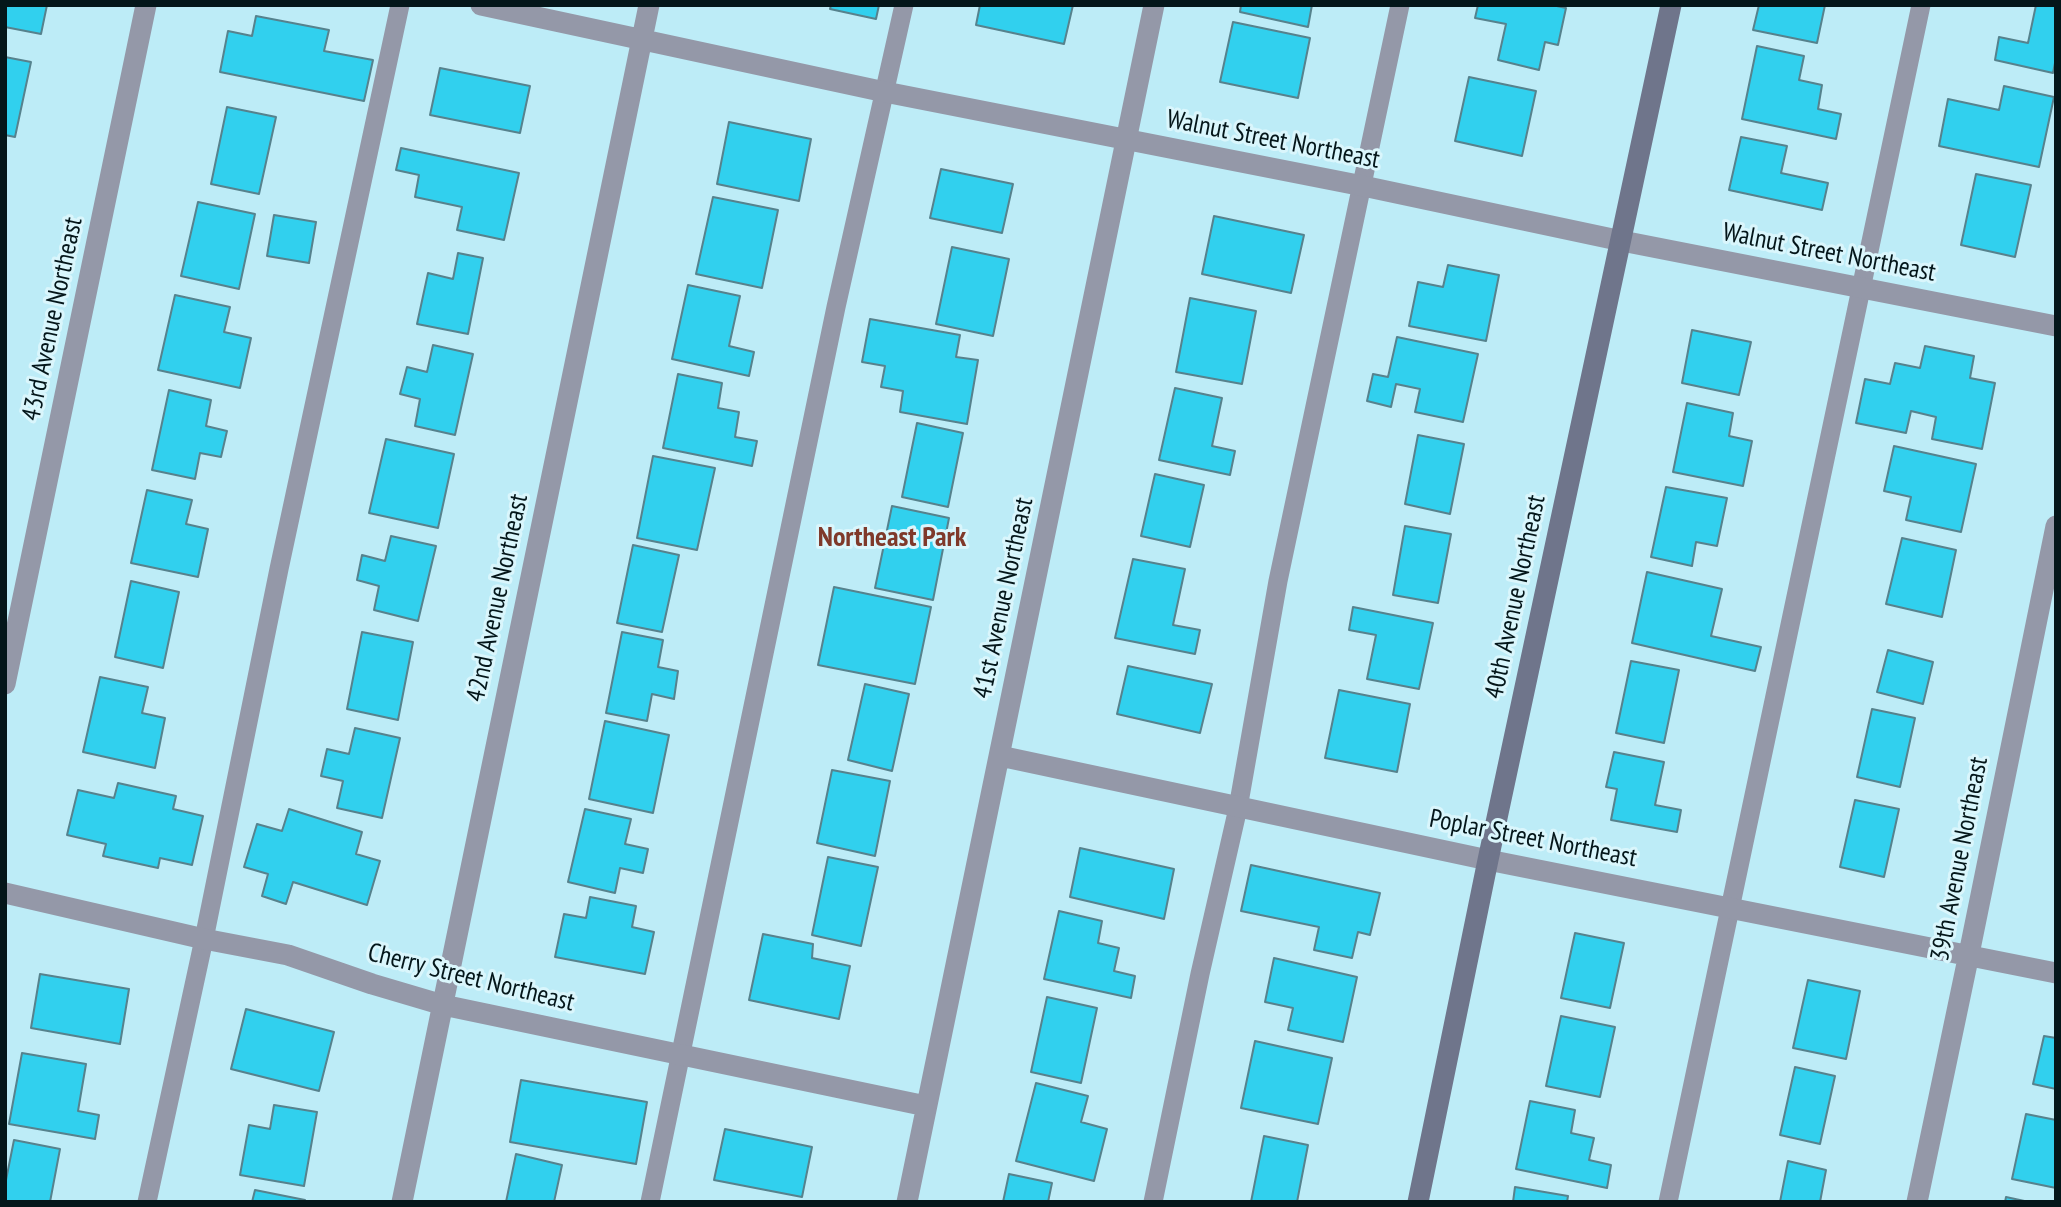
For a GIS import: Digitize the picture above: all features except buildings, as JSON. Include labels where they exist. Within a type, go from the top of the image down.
[{"type":"street","name":"43rd Avenue Northeast","points":[[5,684],[146,5]]},
{"type":"street","name":"Walnut Street Northeast","points":[[481,5],[885,92],[2056,326]]},
{"type":"street","name":"42nd Avenue Northeast","points":[[402,1202],[649,5]]},
{"type":"street","name":"41st Avenue Northeast","points":[[907,1202],[1154,5]]},
{"type":"street","name":"40th Avenue Northeast","points":[[1418,1202],[1488,859],[1671,5]]},
{"type":"street","name":"39th Avenue Northeast","points":[[1917,1202],[2056,526]]},
{"type":"street","name":"Poplar Street Northeast","points":[[1000,756],[1238,808],[2056,973]]},
{"type":"street","name":"Cherry Street Northeast","points":[[5,893],[204,939],[288,955],[443,1005],[926,1106]]},
{"type":"lane","points":[[148,1202],[282,555],[400,5]]},
{"type":"lane","points":[[650,1202],[836,307],[904,5]]},
{"type":"lane","points":[[1153,1202],[1200,974],[1238,808],[1278,581],[1401,5]]},
{"type":"lane","points":[[1668,1202],[1921,5]]},
{"type":"district","name":"Northeast Park","points":[[892,538]]}]
